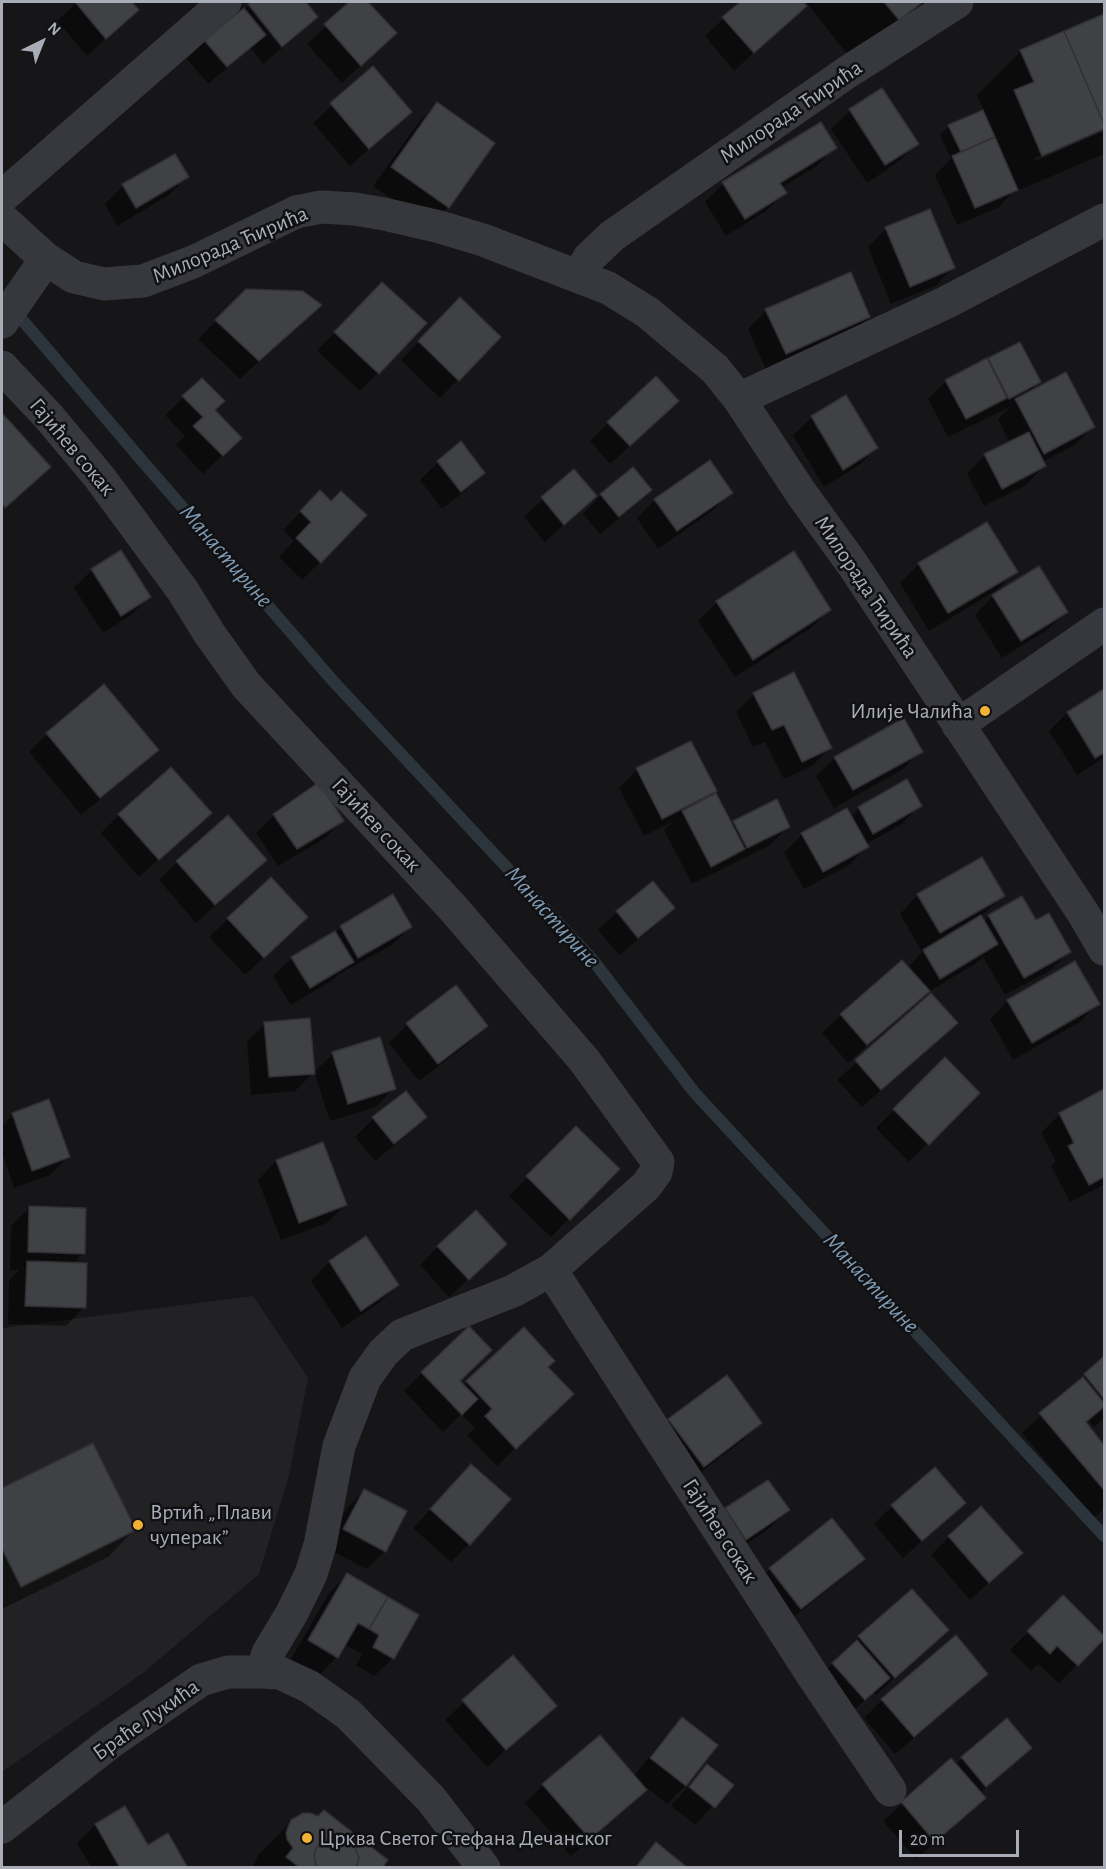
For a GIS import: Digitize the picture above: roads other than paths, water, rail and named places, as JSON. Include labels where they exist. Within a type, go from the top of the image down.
[{"type":"street","points":[[2,196],[225,2]]},
{"type":"street","name":"Милорада Ћирића","points":[[578,276],[590,258],[612,236],[846,73],[957,2]]},
{"type":"street","name":"Милорада Ћирића","points":[[2,219],[46,259],[74,277],[104,284],[143,281],[193,262],[296,212],[321,207],[355,209],[440,227],[483,240],[608,288],[647,312],[715,369],[739,399],[801,493],[853,565],[1077,903],[1104,949]]},
{"type":"street","points":[[739,399],[945,303],[1104,220]]},
{"type":"street","points":[[2,322],[26,284],[46,259]]},
{"type":"street","name":"Гајићев сокак","points":[[2,367],[50,417],[100,478],[183,591],[246,685],[452,907],[584,1060],[658,1162],[656,1173],[646,1186],[551,1270],[513,1291],[402,1335],[383,1353],[365,1378],[339,1446],[320,1545],[311,1574],[292,1613],[268,1653],[262,1672]]},
{"type":"street","points":[[958,725],[1104,624]]},
{"type":"street","name":"Гајићев сокак","points":[[551,1270],[813,1676],[890,1790]]},
{"type":"street","name":"Браће Лукића","points":[[2,1827],[111,1742],[201,1680],[228,1672],[280,1673],[310,1687],[348,1714],[431,1798],[484,1868]]},
{"type":"waterway","name":"Манастирине","points":[[13,309],[334,682],[592,959],[694,1092],[1104,1536]]},
{"type":"place","name":"Илије Чалића","points":[[985,711]]},
{"type":"place","name":"Вртић „Плави чуперак”","points":[[138,1525]]},
{"type":"place","name":"Црква Светог Стефана Дечанског","points":[[307,1838]]}]
